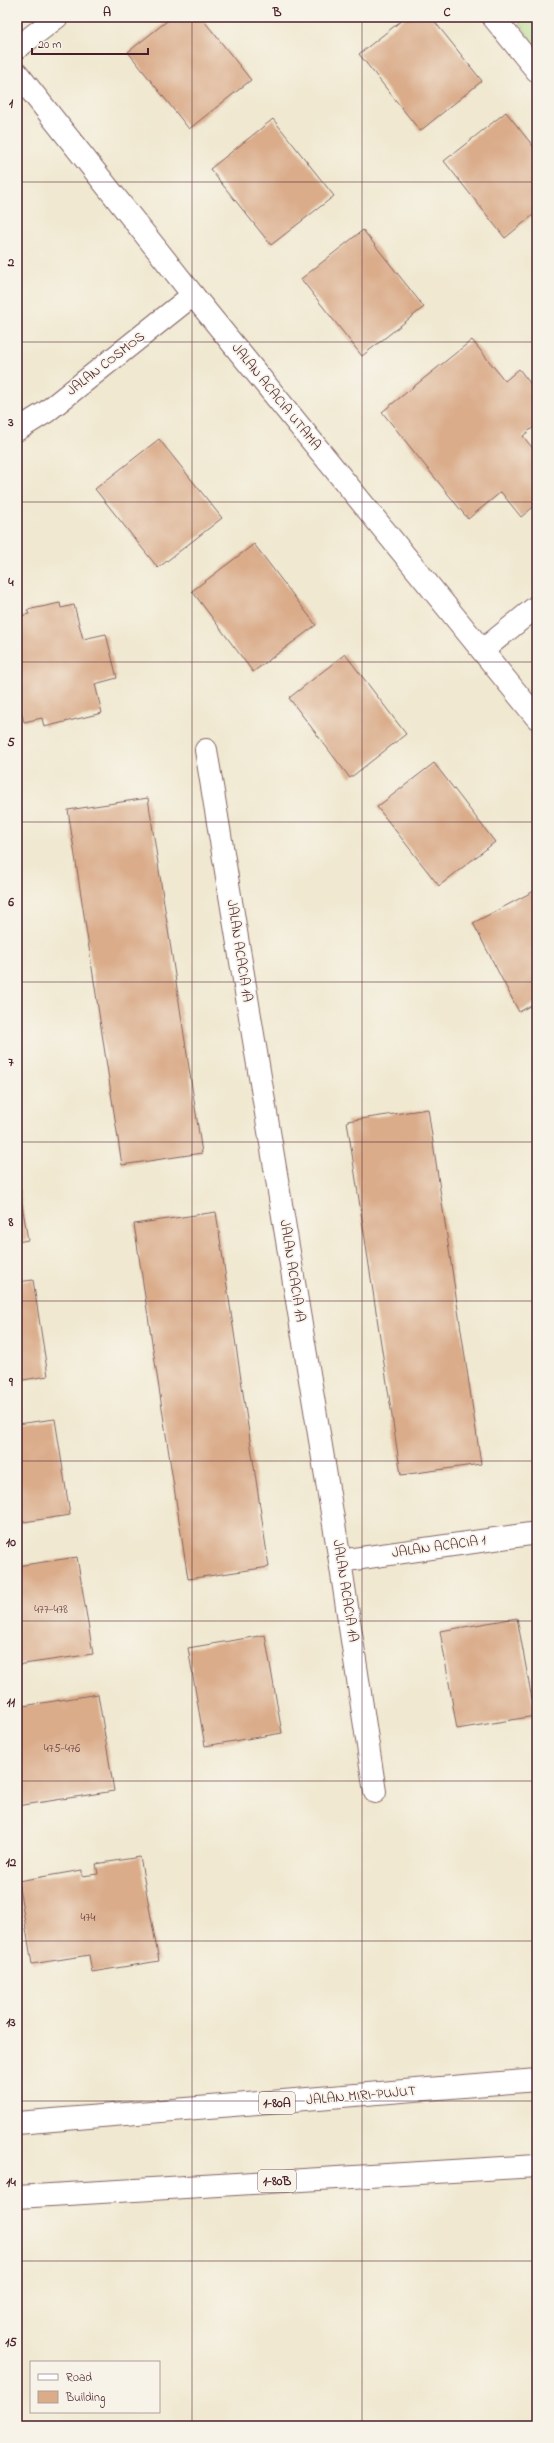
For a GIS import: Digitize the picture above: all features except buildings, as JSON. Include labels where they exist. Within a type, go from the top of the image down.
[{"type":"main road","points":[[17,48],[57,17]]},
{"type":"main road","points":[[493,17],[537,71]]},
{"type":"main road","name":"JALAN ACACIA UTAMA","points":[[17,73],[192,295],[537,718]]},
{"type":"main road","name":"JALAN COSMOS","points":[[17,430],[46,412],[192,295]]},
{"type":"main road","points":[[483,650],[537,606]]},
{"type":"main road","name":"JALAN ACACIA 1A","points":[[206,750],[340,1561],[375,1792]]},
{"type":"main road","name":"JALAN ACACIA 1","points":[[340,1561],[537,1533]]},
{"type":"main road","name":"JALAN MIRI-PUJUT","points":[[17,2123],[537,2080]]},
{"type":"main road","name":"1-80B","points":[[17,2196],[537,2166]]},
{"type":"green space","points":[[516,17],[537,17],[537,49]]}]
